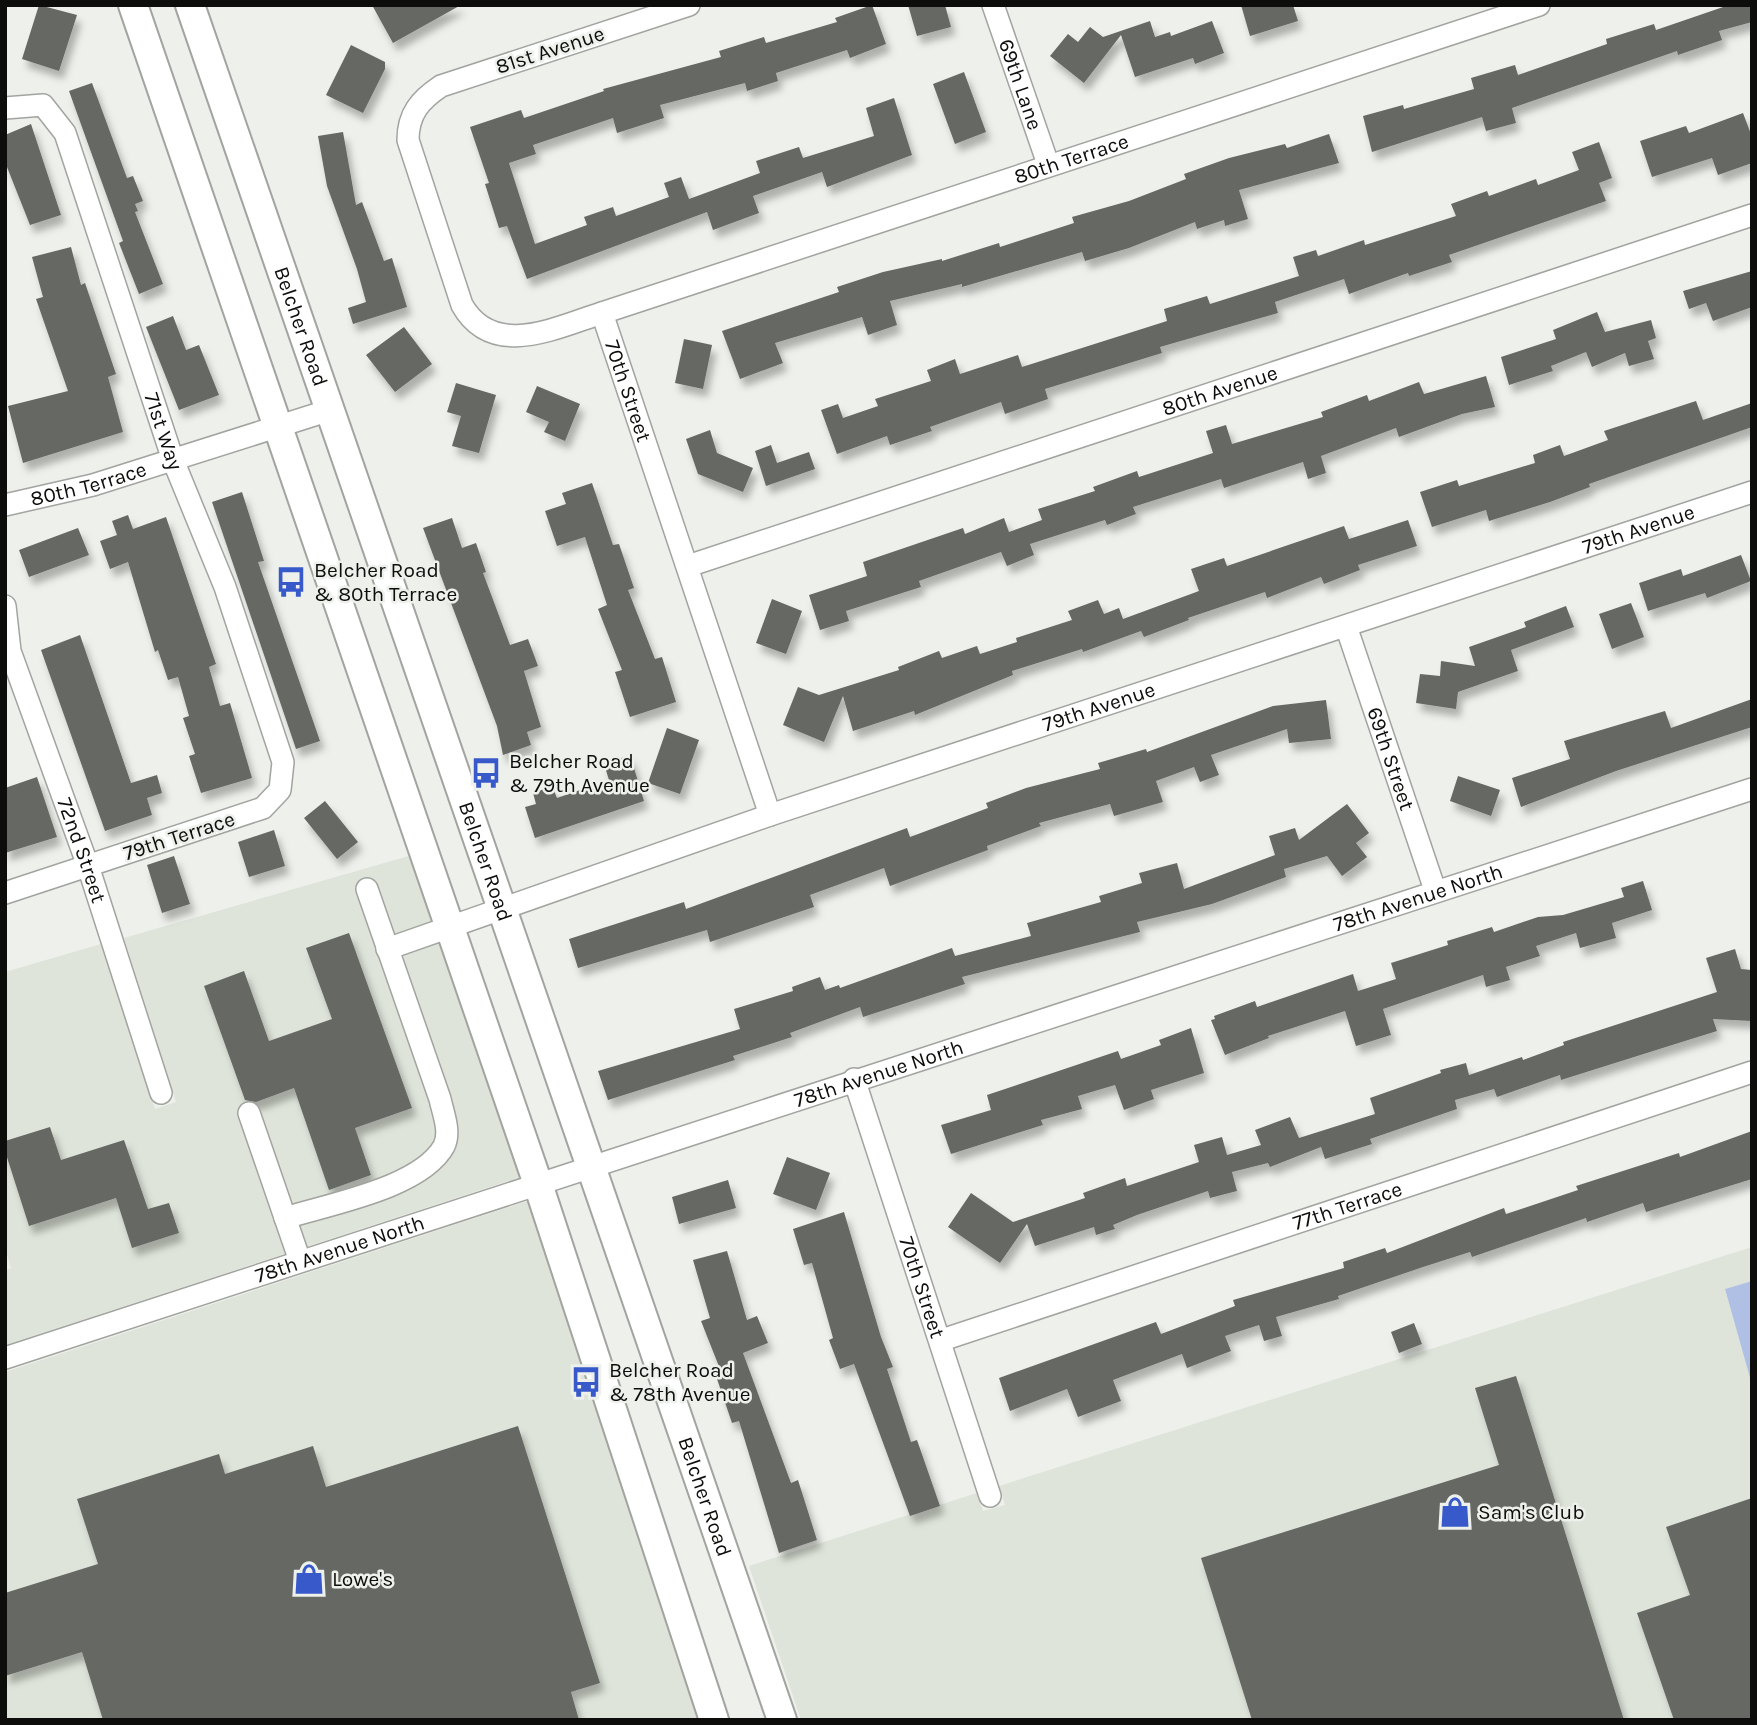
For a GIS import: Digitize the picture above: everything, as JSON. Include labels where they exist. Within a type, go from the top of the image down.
[{"type":"main road","points":[[133,5],[538,1184],[714,1720]]},
{"type":"main road","name":"Belcher Road","points":[[190,5],[589,1168],[782,1720]]},
{"type":"street","name":"81st Avenue","points":[[417,106],[424,97],[449,83],[689,5]]},
{"type":"street","name":"69th Lane","points":[[993,5],[1048,164]]},
{"type":"street","name":"80th Terrace","points":[[602,313],[1048,164],[1539,5]]},
{"type":"street","name":"71st Way","points":[[5,108],[43,105],[65,133],[173,460],[225,587],[283,762]]},
{"type":"street","name":"70th Street","points":[[417,106],[408,128],[411,151],[467,314],[488,330],[512,337],[602,313],[769,815]]},
{"type":"street","name":"80th Avenue","points":[[688,566],[1752,215]]},
{"type":"street","name":"80th Terrace","points":[[5,505],[64,494],[330,410]]},
{"type":"street","name":"79th Avenue","points":[[387,949],[769,815],[1752,492]]},
{"type":"street","name":"72nd Street","points":[[5,606],[8,652],[88,866],[161,1093]]},
{"type":"street","name":"69th Street","points":[[1346,626],[1435,890]]},
{"type":"street","name":"79th Terrace","points":[[5,893],[263,808],[280,790],[283,762]]},
{"type":"street","name":"78th Avenue North","points":[[5,1358],[854,1079],[1751,790]]},
{"type":"street","points":[[285,1218],[411,1177],[445,1145],[447,1132],[440,1099],[367,889]]},
{"type":"street","name":"77th Terrace","points":[[942,1340],[1752,1072]]},
{"type":"street","name":"70th Street","points":[[854,1079],[942,1340],[990,1496]]},
{"type":"street","points":[[249,1113],[300,1261]]},
{"type":"shaded area","points":[[412,855],[523,1176],[5,1345],[5,1271],[11,1268],[5,1247],[5,972],[101,944],[155,1109],[176,1102],[124,938]]},
{"type":"shaded area","points":[[531,1200],[702,1720],[5,1720],[5,1372]]},
{"type":"shaded area","points":[[1752,1247],[1752,1281],[1725,1289],[1752,1385],[1752,1720],[801,1720],[749,1566],[977,1493],[983,1511],[1005,1505],[999,1486]]},
{"type":"water","points":[[1752,1281],[1752,1385],[1725,1289]]},
{"type":"building","points":[[39,5],[77,15],[59,71],[22,59]]},
{"type":"building","points":[[372,5],[461,5],[393,43]]},
{"type":"building","points":[[872,5],[886,44],[850,58],[847,50],[776,73],[778,81],[747,91],[745,83],[660,105],[664,118],[617,133],[613,118],[533,145],[536,154],[509,163],[535,244],[587,225],[584,217],[613,207],[616,216],[669,197],[664,183],[681,177],[689,199],[760,173],[756,161],[799,147],[803,158],[874,136],[866,108],[894,98],[912,155],[827,187],[822,172],[753,196],[759,213],[713,230],[707,212],[527,279],[507,226],[499,228],[485,184],[489,183],[470,127],[521,110],[524,118],[604,91],[603,89],[721,57],[719,51],[764,37],[766,43],[837,22],[835,18]]},
{"type":"building","points":[[908,5],[945,5],[951,27],[917,36]]},
{"type":"building","points":[[1241,5],[1293,5],[1298,21],[1250,36]]},
{"type":"building","points":[[1729,5],[1752,5],[1752,22],[1719,31],[1722,40],[1678,55],[1677,51],[1512,108],[1516,123],[1486,131],[1482,117],[1372,152],[1363,116],[1403,105],[1404,109],[1474,89],[1471,78],[1515,65],[1518,75],[1607,44],[1606,39],[1654,24],[1656,30]]},
{"type":"building","points":[[1150,21],[1155,37],[1170,32],[1171,36],[1212,21],[1224,53],[1195,64],[1193,58],[1135,77],[1121,35],[1084,83],[1050,56],[1068,34],[1078,42],[1090,27],[1103,37]]},
{"type":"building","points":[[351,45],[385,62],[385,69],[363,113],[326,95]]},
{"type":"building","points":[[964,72],[986,132],[955,144],[933,84]]},
{"type":"building","points":[[92,83],[127,178],[133,176],[143,201],[135,204],[138,211],[135,212],[163,284],[139,294],[119,243],[123,241],[69,91]]},
{"type":"building","points":[[1743,113],[1752,137],[1752,163],[1718,175],[1712,158],[1652,177],[1640,141],[1686,126],[1689,133]]},
{"type":"building","points":[[31,124],[61,215],[30,225],[5,162],[5,135]]},
{"type":"building","points":[[343,132],[356,205],[362,202],[384,261],[392,258],[407,307],[353,324],[348,308],[366,302],[327,186],[318,136]]},
{"type":"building","points":[[1329,134],[1339,163],[1239,190],[1248,219],[1225,226],[1224,220],[1197,229],[1195,222],[1129,248],[1085,261],[1082,252],[962,287],[962,284],[890,301],[897,325],[868,335],[862,317],[775,343],[783,363],[740,379],[722,331],[839,292],[837,287],[883,272],[942,261],[999,243],[1000,247],[1074,223],[1072,217],[1129,201],[1186,179],[1184,174],[1229,158],[1285,144],[1287,148]]},
{"type":"building","points":[[1599,142],[1612,178],[1599,183],[1606,201],[1449,255],[1452,262],[1409,276],[1408,273],[1349,294],[1344,279],[1275,302],[1278,313],[1160,347],[1162,353],[1045,389],[1048,399],[1005,414],[1001,402],[930,427],[932,431],[890,445],[887,436],[837,454],[821,410],[838,404],[843,418],[878,406],[875,399],[931,381],[927,370],[955,359],[960,374],[1018,355],[1022,367],[1167,321],[1164,309],[1207,296],[1210,304],[1299,276],[1293,257],[1316,250],[1318,256],[1364,240],[1365,245],[1456,216],[1451,204],[1487,191],[1489,196],[1536,179],[1538,185],[1579,170],[1572,152]]},
{"type":"building","points":[[71,247],[81,285],[85,283],[116,374],[108,377],[123,432],[23,463],[8,406],[68,391],[36,299],[43,297],[32,257]]},
{"type":"building","points":[[1752,271],[1752,307],[1713,321],[1706,303],[1689,309],[1683,291]]},
{"type":"building","points":[[1597,312],[1605,332],[1651,320],[1656,338],[1648,341],[1654,359],[1629,366],[1625,353],[1592,367],[1586,352],[1551,366],[1553,371],[1509,385],[1501,357],[1556,339],[1553,330]]},
{"type":"building","points":[[173,316],[186,350],[199,345],[219,395],[179,410],[146,327]]},
{"type":"building","points":[[404,327],[432,364],[395,392],[366,355]]},
{"type":"building","points":[[684,339],[712,345],[703,389],[675,383]]},
{"type":"building","points":[[1486,376],[1495,407],[1462,414],[1399,437],[1396,428],[1321,456],[1326,473],[1308,479],[1303,462],[1224,488],[1221,479],[1133,507],[1136,514],[1107,525],[1105,520],[1030,544],[1034,555],[1007,566],[1001,552],[919,581],[921,587],[846,611],[849,621],[820,630],[809,595],[867,576],[863,562],[963,528],[965,534],[1004,518],[1009,532],[1042,520],[1038,509],[1095,491],[1093,487],[1137,471],[1139,477],[1213,453],[1206,431],[1226,425],[1232,444],[1323,417],[1321,412],[1367,395],[1369,401],[1419,382],[1424,394]]},
{"type":"building","points":[[456,383],[496,395],[479,453],[452,446],[461,416],[447,412]]},
{"type":"building","points":[[537,386],[580,404],[565,441],[544,432],[549,422],[526,412]]},
{"type":"building","points":[[1696,401],[1703,420],[1752,403],[1752,427],[1589,484],[1590,487],[1550,502],[1489,521],[1486,510],[1432,527],[1420,492],[1457,480],[1459,486],[1535,463],[1533,455],[1560,445],[1564,456],[1608,440],[1604,431]]},
{"type":"building","points":[[710,430],[717,453],[753,468],[743,492],[698,474],[686,439]]},
{"type":"building","points":[[771,445],[777,463],[809,452],[815,469],[766,486],[755,451]]},
{"type":"building","points":[[592,483],[613,545],[619,544],[634,588],[628,590],[655,659],[662,657],[676,702],[630,717],[615,672],[622,670],[598,609],[607,605],[585,537],[557,546],[545,511],[566,504],[562,493]]},
{"type":"building","points":[[242,492],[264,561],[258,562],[320,741],[296,749],[212,502]]},
{"type":"building","points":[[128,515],[133,529],[166,517],[216,664],[209,667],[220,706],[230,703],[252,778],[201,793],[189,756],[195,754],[183,718],[189,716],[178,677],[168,680],[158,650],[155,652],[128,562],[110,569],[100,541],[117,535],[112,521]]},
{"type":"building","points":[[452,518],[462,548],[476,543],[486,572],[483,573],[510,645],[528,639],[538,666],[524,671],[541,727],[527,732],[531,745],[503,755],[497,726],[423,528]]},
{"type":"building","points":[[1408,520],[1417,546],[1358,565],[1360,570],[1324,584],[1321,577],[1267,598],[1265,592],[1188,618],[1189,620],[1144,637],[1141,631],[1083,652],[1082,649],[1012,671],[1013,675],[915,715],[914,711],[853,731],[843,696],[824,742],[783,725],[798,687],[819,695],[899,670],[898,667],[939,651],[942,658],[977,646],[980,654],[1017,642],[1016,638],[1072,620],[1068,611],[1098,600],[1104,614],[1119,608],[1123,619],[1199,591],[1191,569],[1224,558],[1227,566],[1344,526],[1349,539]]},
{"type":"building","points":[[78,528],[89,555],[29,577],[19,550]]},
{"type":"building","points":[[1741,555],[1751,581],[1707,598],[1705,593],[1648,611],[1639,583],[1681,569],[1683,576]]},
{"type":"building","points":[[772,599],[802,611],[786,654],[756,643]]},
{"type":"building","points":[[1631,603],[1644,637],[1612,649],[1599,614]]},
{"type":"building","points":[[1566,606],[1574,627],[1511,650],[1518,671],[1458,692],[1456,709],[1416,703],[1420,674],[1440,676],[1441,661],[1475,666],[1469,647],[1526,627],[1524,622]]},
{"type":"building","points":[[80,635],[131,783],[157,775],[162,793],[147,798],[152,815],[105,831],[41,650]]},
{"type":"building","points":[[1752,699],[1752,727],[1616,771],[1521,807],[1512,778],[1570,759],[1564,741],[1665,711],[1671,728]]},
{"type":"building","points":[[1326,700],[1331,739],[1289,743],[1287,729],[1211,755],[1219,775],[1200,782],[1194,767],[1156,781],[1163,802],[1114,816],[1110,804],[1039,823],[1041,826],[987,846],[988,850],[890,886],[884,868],[810,895],[814,907],[710,942],[707,930],[578,968],[569,939],[684,902],[686,909],[907,828],[910,837],[988,808],[986,803],[1026,788],[1100,769],[1098,763],[1146,749],[1147,752],[1273,706]]},
{"type":"building","points":[[667,728],[699,740],[680,794],[648,783]]},
{"type":"building","points":[[630,755],[644,801],[535,838],[525,807],[536,804],[533,793],[552,786],[557,798],[609,780],[604,764]]},
{"type":"building","points":[[1458,776],[1500,790],[1491,816],[1450,801]]},
{"type":"building","points":[[37,777],[57,837],[5,853],[5,788]]},
{"type":"building","points":[[325,801],[358,842],[337,859],[304,818]]},
{"type":"building","points":[[1347,804],[1369,833],[1356,843],[1367,857],[1342,876],[1327,856],[1284,869],[1286,877],[1212,904],[1137,922],[1140,932],[962,977],[965,984],[863,1017],[860,1007],[790,1033],[792,1037],[733,1056],[735,1060],[608,1100],[598,1071],[740,1029],[734,1009],[793,991],[792,987],[820,977],[825,990],[839,985],[840,988],[952,948],[955,956],[1031,936],[1027,923],[1101,902],[1099,896],[1142,883],[1139,873],[1177,863],[1184,889],[1275,855],[1269,836],[1295,828],[1299,840]]},
{"type":"building","points":[[274,830],[285,866],[249,877],[238,842]]},
{"type":"building","points":[[174,856],[190,904],[162,913],[147,865]]},
{"type":"building","points":[[1643,881],[1652,910],[1612,923],[1616,938],[1580,948],[1576,933],[1536,946],[1540,956],[1506,967],[1510,980],[1486,987],[1483,975],[1383,1009],[1391,1035],[1356,1046],[1345,1011],[1268,1036],[1269,1038],[1225,1055],[1211,1020],[1215,1019],[1214,1016],[1255,1001],[1257,1007],[1353,974],[1358,991],[1396,979],[1391,963],[1448,945],[1447,941],[1492,927],[1494,932],[1538,917],[1563,915],[1624,897],[1621,888]]},
{"type":"building","points":[[349,933],[412,1108],[355,1128],[371,1175],[329,1190],[294,1088],[256,1102],[245,1100],[204,986],[244,971],[269,1041],[332,1019],[306,948]]},
{"type":"building","points":[[1735,949],[1741,969],[1752,970],[1752,1021],[1713,1019],[1717,1031],[1561,1080],[1560,1075],[1497,1097],[1494,1089],[1455,1100],[1457,1109],[1370,1139],[1372,1144],[1325,1159],[1321,1147],[1270,1167],[1268,1163],[1232,1172],[1237,1191],[1210,1198],[1208,1191],[1137,1215],[1113,1225],[1115,1229],[1096,1235],[1094,1227],[1035,1246],[1027,1224],[1000,1263],[948,1227],[971,1193],[1013,1222],[1085,1198],[1083,1193],[1125,1178],[1127,1186],[1199,1162],[1194,1145],[1222,1137],[1227,1155],[1261,1145],[1255,1130],[1290,1117],[1299,1138],[1375,1114],[1370,1098],[1441,1073],[1440,1070],[1466,1063],[1469,1075],[1522,1057],[1523,1060],[1564,1045],[1563,1042],[1717,992],[1706,958]]},
{"type":"building","points":[[1191,1028],[1204,1073],[1151,1090],[1154,1099],[1124,1110],[1115,1085],[1078,1096],[1082,1109],[1041,1120],[1043,1125],[951,1154],[941,1125],[991,1110],[987,1095],[1118,1051],[1121,1059],[1161,1045],[1159,1040]]},
{"type":"building","points":[[50,1127],[61,1160],[124,1140],[148,1209],[169,1203],[179,1233],[132,1248],[116,1198],[29,1226],[5,1151],[5,1141]]},
{"type":"building","points":[[1752,1131],[1752,1179],[1646,1212],[1643,1203],[1587,1222],[1586,1218],[1472,1257],[1470,1252],[1423,1267],[1338,1296],[1339,1299],[1276,1317],[1282,1336],[1264,1341],[1259,1325],[1225,1336],[1231,1351],[1187,1368],[1182,1354],[1113,1380],[1121,1401],[1078,1417],[1067,1389],[1010,1411],[999,1378],[1156,1322],[1161,1334],[1235,1306],[1233,1300],[1344,1268],[1343,1262],[1385,1248],[1387,1253],[1504,1208],[1506,1214],[1578,1190],[1576,1186],[1679,1153],[1680,1157]]},
{"type":"building","points":[[787,1157],[830,1173],[816,1210],[773,1194]]},
{"type":"building","points":[[728,1180],[736,1208],[679,1224],[672,1197]]},
{"type":"building","points":[[844,1212],[881,1337],[893,1367],[887,1369],[911,1442],[917,1440],[940,1506],[910,1516],[854,1364],[840,1369],[829,1340],[833,1338],[812,1263],[804,1265],[793,1229]]},
{"type":"building","points":[[727,1251],[747,1320],[757,1316],[768,1343],[743,1353],[791,1483],[798,1480],[817,1540],[779,1553],[739,1421],[732,1423],[716,1376],[722,1374],[701,1321],[710,1318],[693,1260]]},
{"type":"building","points":[[1414,1323],[1422,1344],[1399,1353],[1391,1332]]},
{"type":"building","name":"Sam's Club","points":[[1516,1376],[1624,1720],[1252,1720],[1201,1558],[1499,1465],[1475,1388]]},
{"type":"building","name":"Lowe's","points":[[518,1426],[600,1683],[571,1692],[579,1720],[103,1720],[82,1652],[5,1676],[5,1593],[98,1564],[77,1499],[219,1454],[225,1474],[313,1446],[326,1487]]},
{"type":"building","points":[[1752,1498],[1752,1720],[1674,1720],[1637,1613],[1690,1595],[1666,1527]]},
{"type":"place","name":"Belcher Road & 80th Terrace","points":[[291,582]]},
{"type":"place","name":"Belcher Road & 79th Avenue","points":[[486,773]]},
{"type":"place","name":"Belcher Road & 78th Avenue","points":[[586,1382]]},
{"type":"place","name":"Sam's Club","points":[[1455,1512]]},
{"type":"place","name":"Lowe's","points":[[309,1579]]}]
